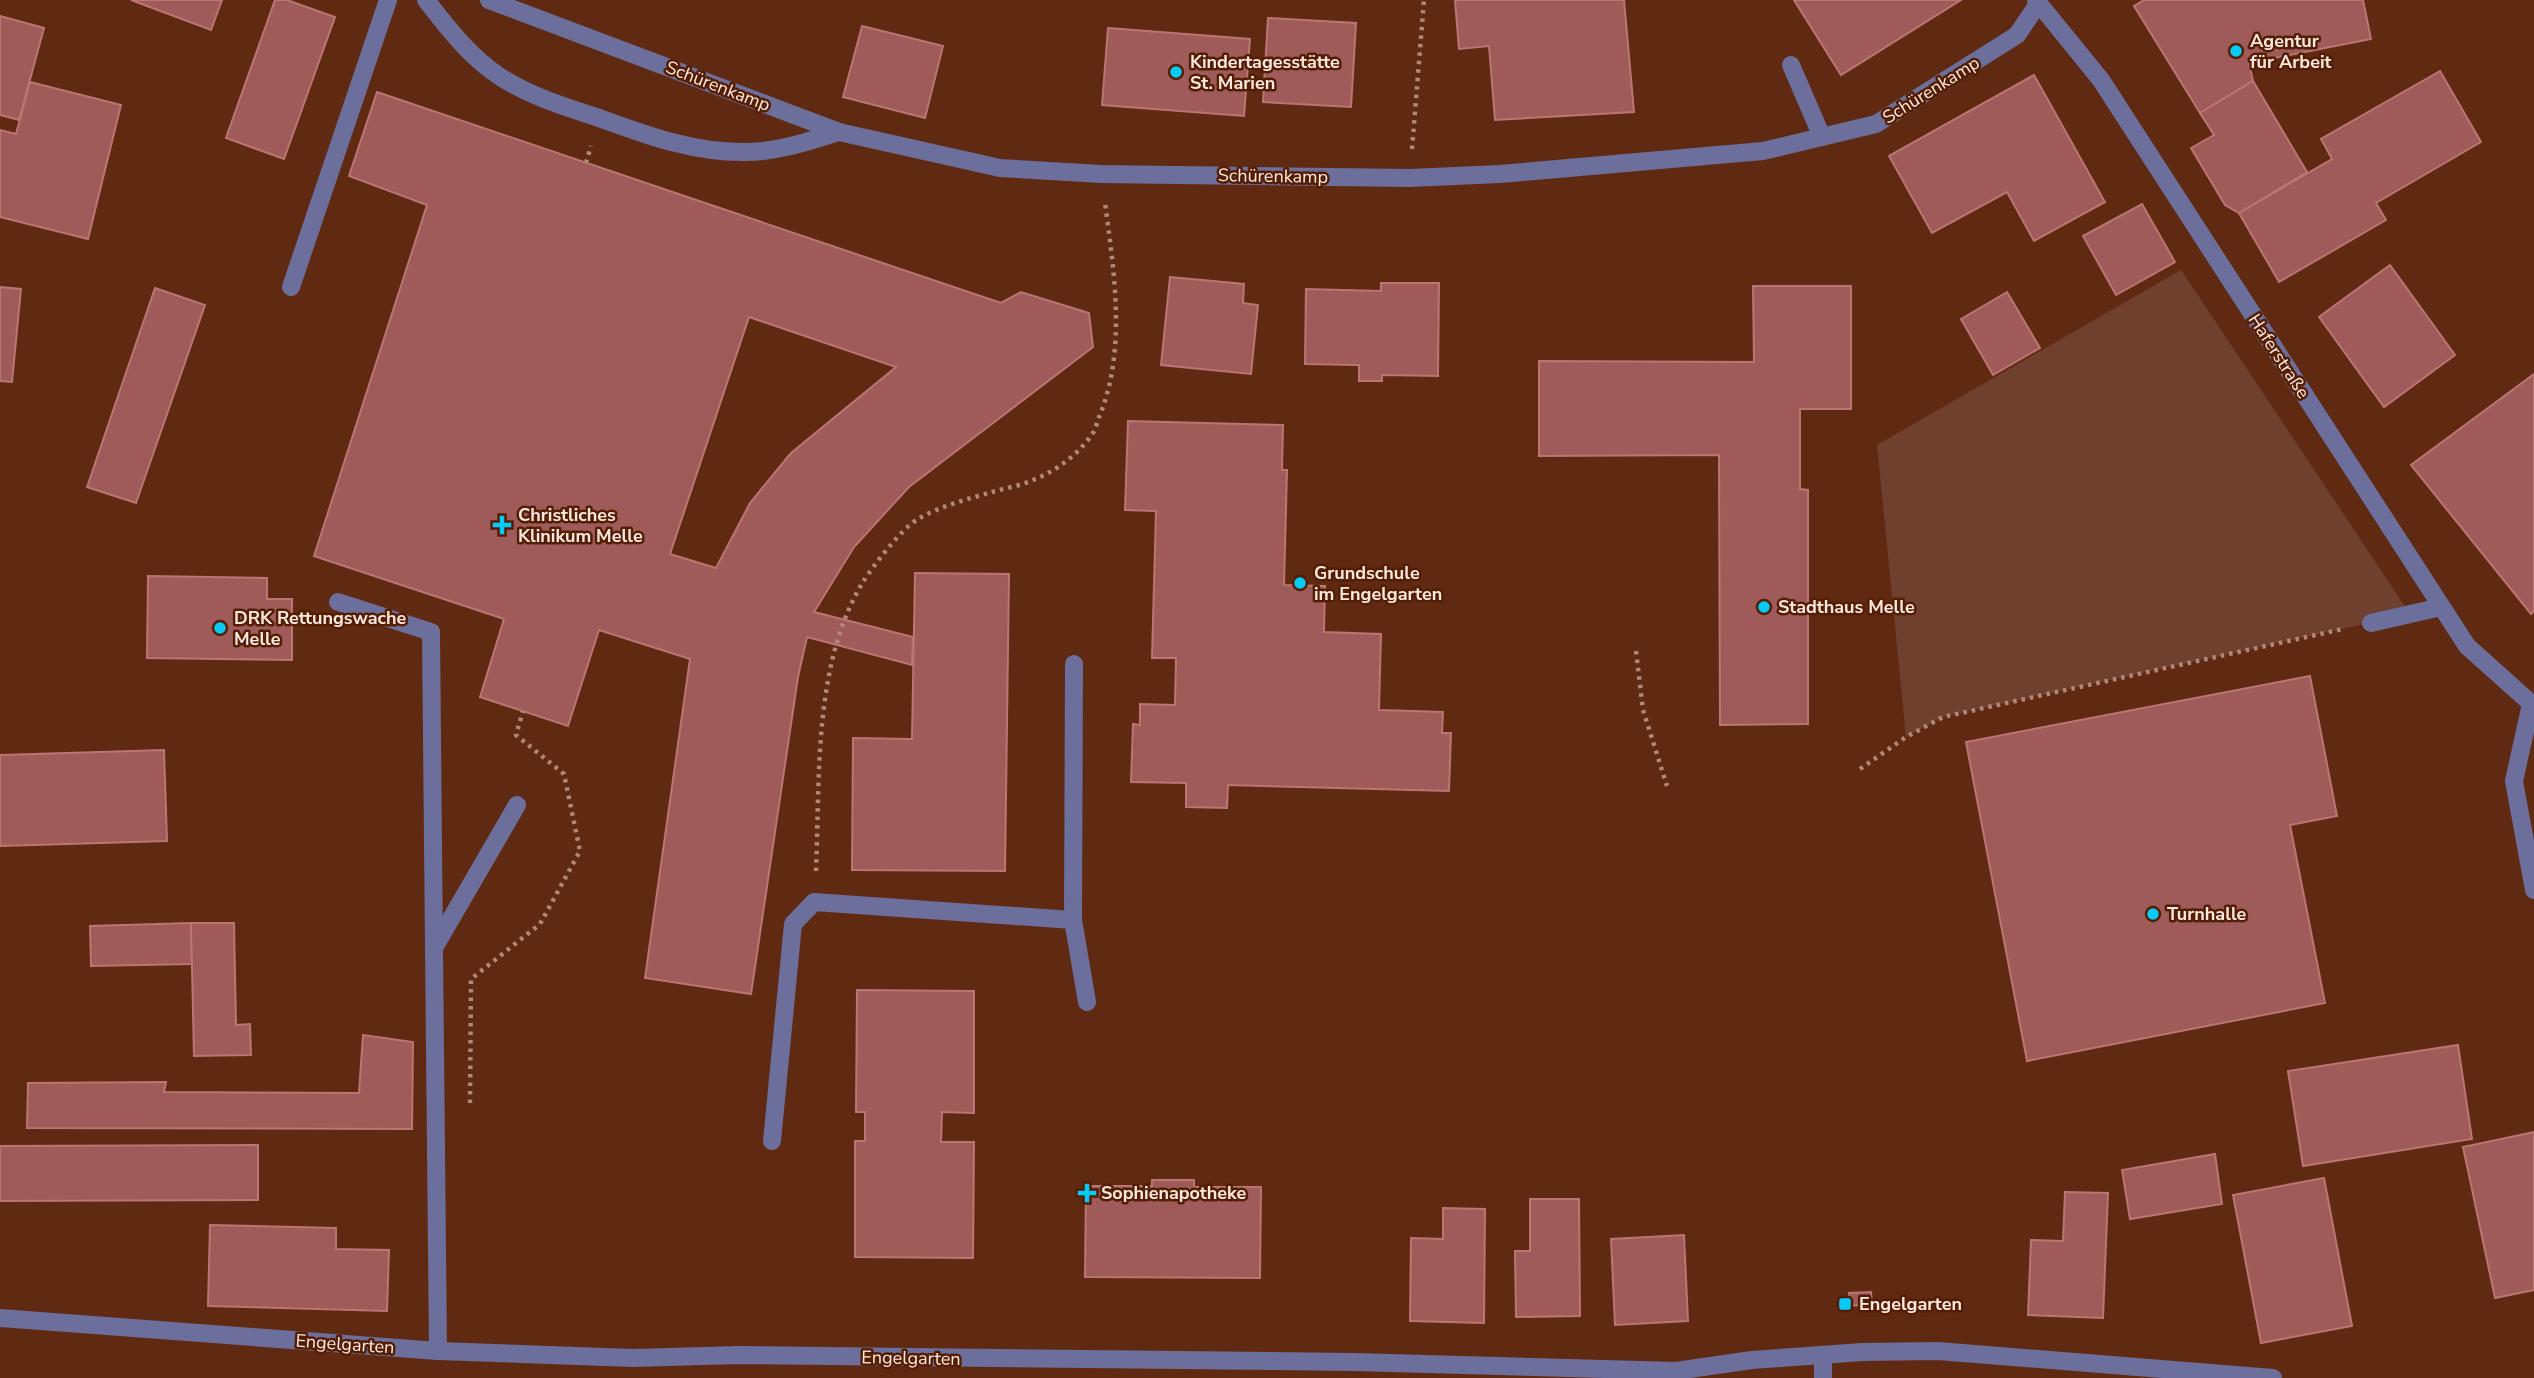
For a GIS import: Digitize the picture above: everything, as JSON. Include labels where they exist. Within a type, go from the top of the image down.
[{"type":"street","points":[[291,287],[388,0]]},
{"type":"street","points":[[426,0],[461,45],[499,76],[542,100],[662,140],[706,150],[747,152],[791,146],[839,132]]},
{"type":"street","name":"Schürenkamp","points":[[489,0],[839,132],[1000,168],[1101,174],[1410,178],[1500,174],[1763,151],[1876,124],[2017,35],[2039,1]]},
{"type":"street","name":"Haferstraße","points":[[2039,1],[2101,80],[2467,646],[2533,705],[2514,780],[2534,890]]},
{"type":"street","points":[[1791,65],[1822,137]]},
{"type":"street","points":[[338,602],[431,632],[438,1352]]},
{"type":"street","points":[[2371,623],[2441,607]]},
{"type":"street","points":[[1074,664],[1073,920],[1087,1002]]},
{"type":"street","points":[[434,948],[517,805]]},
{"type":"street","points":[[772,1141],[793,924],[814,902],[1073,920]]},
{"type":"street","name":"Engelgarten","points":[[0,1318],[438,1352],[633,1357],[739,1355],[1366,1363],[1676,1371],[1752,1360],[1863,1352],[1938,1351],[2273,1378]]},
{"type":"street","points":[[1823,1355],[1823,1378]]},
{"type":"path","points":[[1410,178],[1424,0]]},
{"type":"path","points":[[814,902],[827,687],[833,651],[845,613],[864,580],[887,550],[916,520],[955,503],[1032,481],[1063,465],[1092,435],[1104,405],[1114,363],[1115,318],[1113,263],[1101,174]]},
{"type":"path","points":[[1860,769],[1906,737],[1943,718],[2371,623]]},
{"type":"path","points":[[1636,651],[1643,709],[1667,786]]},
{"type":"path","points":[[470,1103],[471,979],[540,925],[580,851],[564,774],[516,735],[523,711]]},
{"type":"shaded area","points":[[2181,270],[2410,614],[1943,717],[1906,737],[1877,445]]},
{"type":"building","points":[[131,0],[222,0],[211,30]]},
{"type":"building","points":[[275,0],[287,0],[335,17],[284,159],[226,138]]},
{"type":"building","points":[[1455,0],[1624,0],[1634,112],[1495,120],[1489,46],[1459,49]]},
{"type":"building","points":[[1794,0],[1961,0],[1841,75]]},
{"type":"building","name":"Agentur für Arbeit","points":[[2144,0],[2363,0],[2371,39],[2249,63],[2253,81],[2200,113],[2134,6]]},
{"type":"building","points":[[0,16],[44,28],[19,120],[0,115]]},
{"type":"building","points":[[1268,18],[1356,23],[1351,107],[1263,102]]},
{"type":"building","points":[[862,26],[943,46],[925,118],[843,97]]},
{"type":"building","name":"Kindertagesstätte St. Marien","points":[[1108,28],[1250,39],[1244,116],[1102,105]]},
{"type":"building","points":[[2440,71],[2481,142],[2376,203],[2386,220],[2279,282],[2239,213],[2332,159],[2321,139]]},
{"type":"building","points":[[2034,75],[2105,202],[2034,241],[2007,192],[1932,233],[1889,156]]},
{"type":"building","points":[[2253,81],[2307,172],[2239,213],[2225,205],[2191,148],[2214,135],[2200,113]]},
{"type":"building","points":[[30,82],[121,105],[88,239],[0,217],[0,130],[16,134]]},
{"type":"building","name":"Christliches Klinikum Melle","points":[[377,92],[1001,303],[1021,292],[1089,313],[1093,347],[909,487],[854,547],[814,612],[913,637],[912,665],[807,637],[798,677],[751,994],[645,978],[690,659],[599,630],[568,726],[480,697],[504,619],[314,556],[427,205],[349,176]],"holes":[[[749,317],[896,367],[791,453],[750,503],[716,568],[670,554]]]},
{"type":"building","points":[[2142,204],[2175,262],[2116,295],[2083,236]]},
{"type":"building","points":[[2390,265],[2455,355],[2384,407],[2319,317]]},
{"type":"building","points":[[1170,277],[1244,284],[1243,303],[1258,305],[1251,374],[1161,365]]},
{"type":"building","points":[[1381,283],[1439,283],[1438,376],[1382,375],[1382,381],[1359,381],[1359,365],[1305,364],[1306,289],[1381,291]]},
{"type":"building","name":"Stadthaus Melle","points":[[1753,286],[1851,286],[1851,409],[1800,409],[1800,489],[1808,490],[1808,724],[1720,725],[1719,455],[1539,456],[1539,361],[1754,362]]},
{"type":"building","points":[[0,287],[21,289],[12,382],[0,381]]},
{"type":"building","points":[[155,288],[205,305],[136,503],[87,487]]},
{"type":"building","points":[[2007,292],[2040,348],[1993,375],[1961,319]]},
{"type":"building","points":[[2534,374],[2534,611],[2531,614],[2411,465]]},
{"type":"building","points":[[1128,421],[1283,425],[1282,470],[1287,470],[1284,585],[1325,586],[1324,632],[1381,634],[1379,710],[1443,712],[1442,733],[1451,733],[1449,791],[1228,785],[1227,808],[1186,807],[1186,783],[1131,782],[1133,724],[1140,725],[1140,704],[1175,705],[1176,658],[1152,658],[1156,511],[1125,510]]},
{"type":"building","points":[[915,573],[1009,574],[1005,871],[852,870],[853,738],[912,739]]},
{"type":"building","name":"DRK Rettungswache Melle","points":[[148,576],[267,578],[267,599],[292,599],[292,660],[147,658]]},
{"type":"building","name":"Turnhalle","points":[[2310,676],[2337,816],[2290,825],[2325,1003],[2027,1061],[1966,742]]},
{"type":"building","points":[[164,750],[167,841],[0,846],[0,755]]},
{"type":"building","points":[[191,923],[192,964],[91,966],[90,926]]},
{"type":"building","points":[[191,923],[234,923],[236,1025],[250,1024],[251,1055],[194,1056]]},
{"type":"building","points":[[857,990],[974,991],[974,1113],[942,1112],[941,1142],[974,1142],[973,1258],[855,1257],[855,1141],[865,1141],[865,1112],[856,1112]]},
{"type":"building","points":[[363,1035],[413,1042],[412,1129],[27,1128],[28,1083],[166,1082],[164,1092],[359,1093]]},
{"type":"building","points":[[2458,1045],[2472,1139],[2303,1166],[2288,1071]]},
{"type":"building","points":[[2534,1132],[2534,1290],[2495,1298],[2463,1147]]},
{"type":"building","points":[[258,1145],[258,1200],[0,1201],[0,1146]]},
{"type":"building","points":[[2215,1154],[2222,1204],[2130,1219],[2122,1170]]},
{"type":"building","points":[[2324,1178],[2352,1326],[2261,1343],[2233,1195]]},
{"type":"building","points":[[1152,1180],[1194,1180],[1194,1187],[1261,1187],[1260,1278],[1085,1277],[1086,1186],[1152,1186]]},
{"type":"building","points":[[2065,1192],[2108,1193],[2103,1318],[2028,1315],[2031,1240],[2063,1241]]},
{"type":"building","points":[[1530,1199],[1579,1199],[1580,1316],[1516,1317],[1515,1251],[1530,1251]]},
{"type":"building","points":[[1443,1208],[1485,1209],[1484,1323],[1410,1321],[1411,1238],[1443,1239]]},
{"type":"building","points":[[210,1225],[336,1228],[336,1249],[389,1250],[387,1311],[208,1306]]},
{"type":"building","points":[[1684,1235],[1688,1321],[1615,1325],[1611,1239]]},
{"type":"building","points":[[1871,1292],[1872,1304],[1850,1306],[1849,1293]]},
{"type":"place","name":"Agentur für Arbeit","points":[[2236,51]]},
{"type":"place","name":"Kindertagesstätte St. Marien","points":[[1176,72]]},
{"type":"place","name":"Christliches Klinikum Melle","points":[[502,525]]},
{"type":"place","name":"Grundschule im Engelgarten","points":[[1300,583]]},
{"type":"place","name":"Stadthaus Melle","points":[[1764,607]]},
{"type":"place","name":"DRK Rettungswache Melle","points":[[220,628]]},
{"type":"place","name":"Turnhalle","points":[[2153,914]]},
{"type":"place","name":"Sophienapotheke","points":[[1087,1193]]},
{"type":"place","name":"Engelgarten","points":[[1845,1304]]}]
